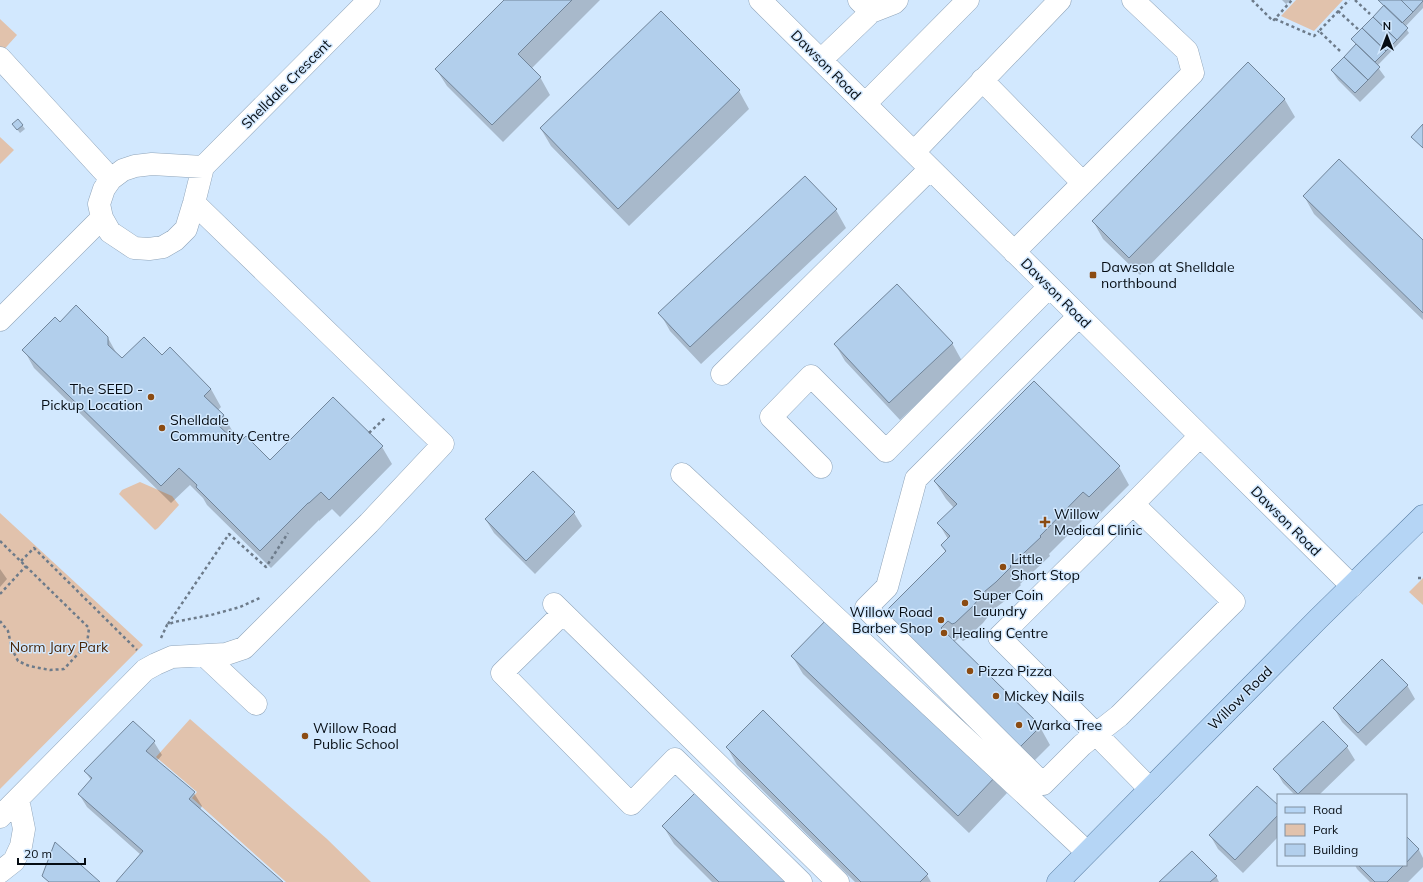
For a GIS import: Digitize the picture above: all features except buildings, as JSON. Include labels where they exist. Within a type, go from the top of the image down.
[{"type":"main road","name":"Willow Road","points":[[1058,882],[1150,788],[1423,516]]},
{"type":"street","name":"Shelldale Crescent","points":[[203,167],[369,0]]},
{"type":"street","name":"Dawson Road","points":[[760,0],[1352,586]]},
{"type":"street","points":[[821,60],[865,6],[894,3],[897,0]]},
{"type":"street","points":[[865,104],[968,0]]},
{"type":"street","points":[[914,152],[1060,0]]},
{"type":"street","points":[[1014,252],[1193,73],[1187,51],[1133,0]]},
{"type":"street","points":[[0,58],[111,179]]},
{"type":"street","points":[[982,80],[1083,183]]},
{"type":"street","points":[[147,164],[203,167],[186,229],[175,240],[162,247],[149,249],[134,248],[110,232],[102,218],[99,204],[104,189],[111,179],[123,170],[147,164]]},
{"type":"street","points":[[722,374],[930,168]]},
{"type":"street","points":[[0,817],[145,670],[172,657],[226,654],[244,648],[369,523],[443,444],[194,203]]},
{"type":"street","points":[[0,320],[102,218]]},
{"type":"street","points":[[821,467],[771,417],[811,376],[886,451],[1049,287]]},
{"type":"street","points":[[1078,316],[916,479],[887,587],[866,608],[1043,784],[1082,745],[1119,716],[1234,602],[1133,504]]},
{"type":"street","points":[[1150,788],[999,637],[1200,436]]},
{"type":"street","points":[[682,474],[1088,852]]},
{"type":"street","points":[[801,882],[675,759],[631,804],[502,673],[554,613],[838,882]]},
{"type":"street","points":[[205,656],[256,704]]},
{"type":"street","points":[[0,872],[14,861],[21,846],[24,829],[18,799]]},
{"type":"path","points":[[1252,0],[1273,21],[1275,19],[1314,36],[1349,0]]},
{"type":"path","points":[[1275,19],[1292,0]]},
{"type":"path","points":[[1355,0],[1370,14]]},
{"type":"path","points":[[1338,11],[1359,30]]},
{"type":"path","points":[[1319,31],[1340,51]]},
{"type":"path","points":[[369,433],[388,415]]},
{"type":"path","points":[[158,643],[167,625],[229,534],[266,567],[288,533]]},
{"type":"path","points":[[0,541],[89,628],[87,644],[64,669],[50,670],[29,666],[18,661],[12,649],[8,630],[0,621]]},
{"type":"path","points":[[21,561],[34,548],[140,653]]},
{"type":"path","points":[[0,594],[26,566]]},
{"type":"path","points":[[1418,578],[1423,578]]},
{"type":"path","points":[[167,625],[174,622],[211,615],[240,607],[266,594]]},
{"type":"green space","points":[[1296,0],[1343,0],[1314,31],[1281,16]]},
{"type":"green space","points":[[0,19],[17,35],[0,54]]},
{"type":"green space","points":[[0,137],[14,150],[0,164]]},
{"type":"green space","points":[[140,482],[172,496],[179,505],[155,530],[119,494],[122,490]]},
{"type":"green space","name":"Norm Jary Park","points":[[0,513],[143,645],[0,789]]},
{"type":"green space","points":[[1423,578],[1423,605],[1409,592]]},
{"type":"green space","points":[[190,719],[327,839],[371,882],[286,882],[192,798],[197,792],[156,757]]},
{"type":"place","name":"Dawson at Shelldale northbound","points":[[1093,275]]},
{"type":"place","name":"The SEED - Pickup Location","points":[[151,397]]},
{"type":"place","name":"Shelldale Community Centre","points":[[162,428]]},
{"type":"place","name":"Willow Medical Clinic","points":[[1045,522]]},
{"type":"place","name":"Little Short Stop","points":[[1003,567]]},
{"type":"place","name":"Super Coin Laundry","points":[[965,603]]},
{"type":"place","name":"Willow Road Barber Shop","points":[[941,620]]},
{"type":"place","name":"Healing Centre","points":[[944,633]]},
{"type":"place","name":"Pizza Pizza","points":[[970,671]]},
{"type":"place","name":"Mickey Nails","points":[[996,696]]},
{"type":"place","name":"Warka Tree","points":[[1019,725]]},
{"type":"place","name":"Willow Road Public School","points":[[305,736]]}]
